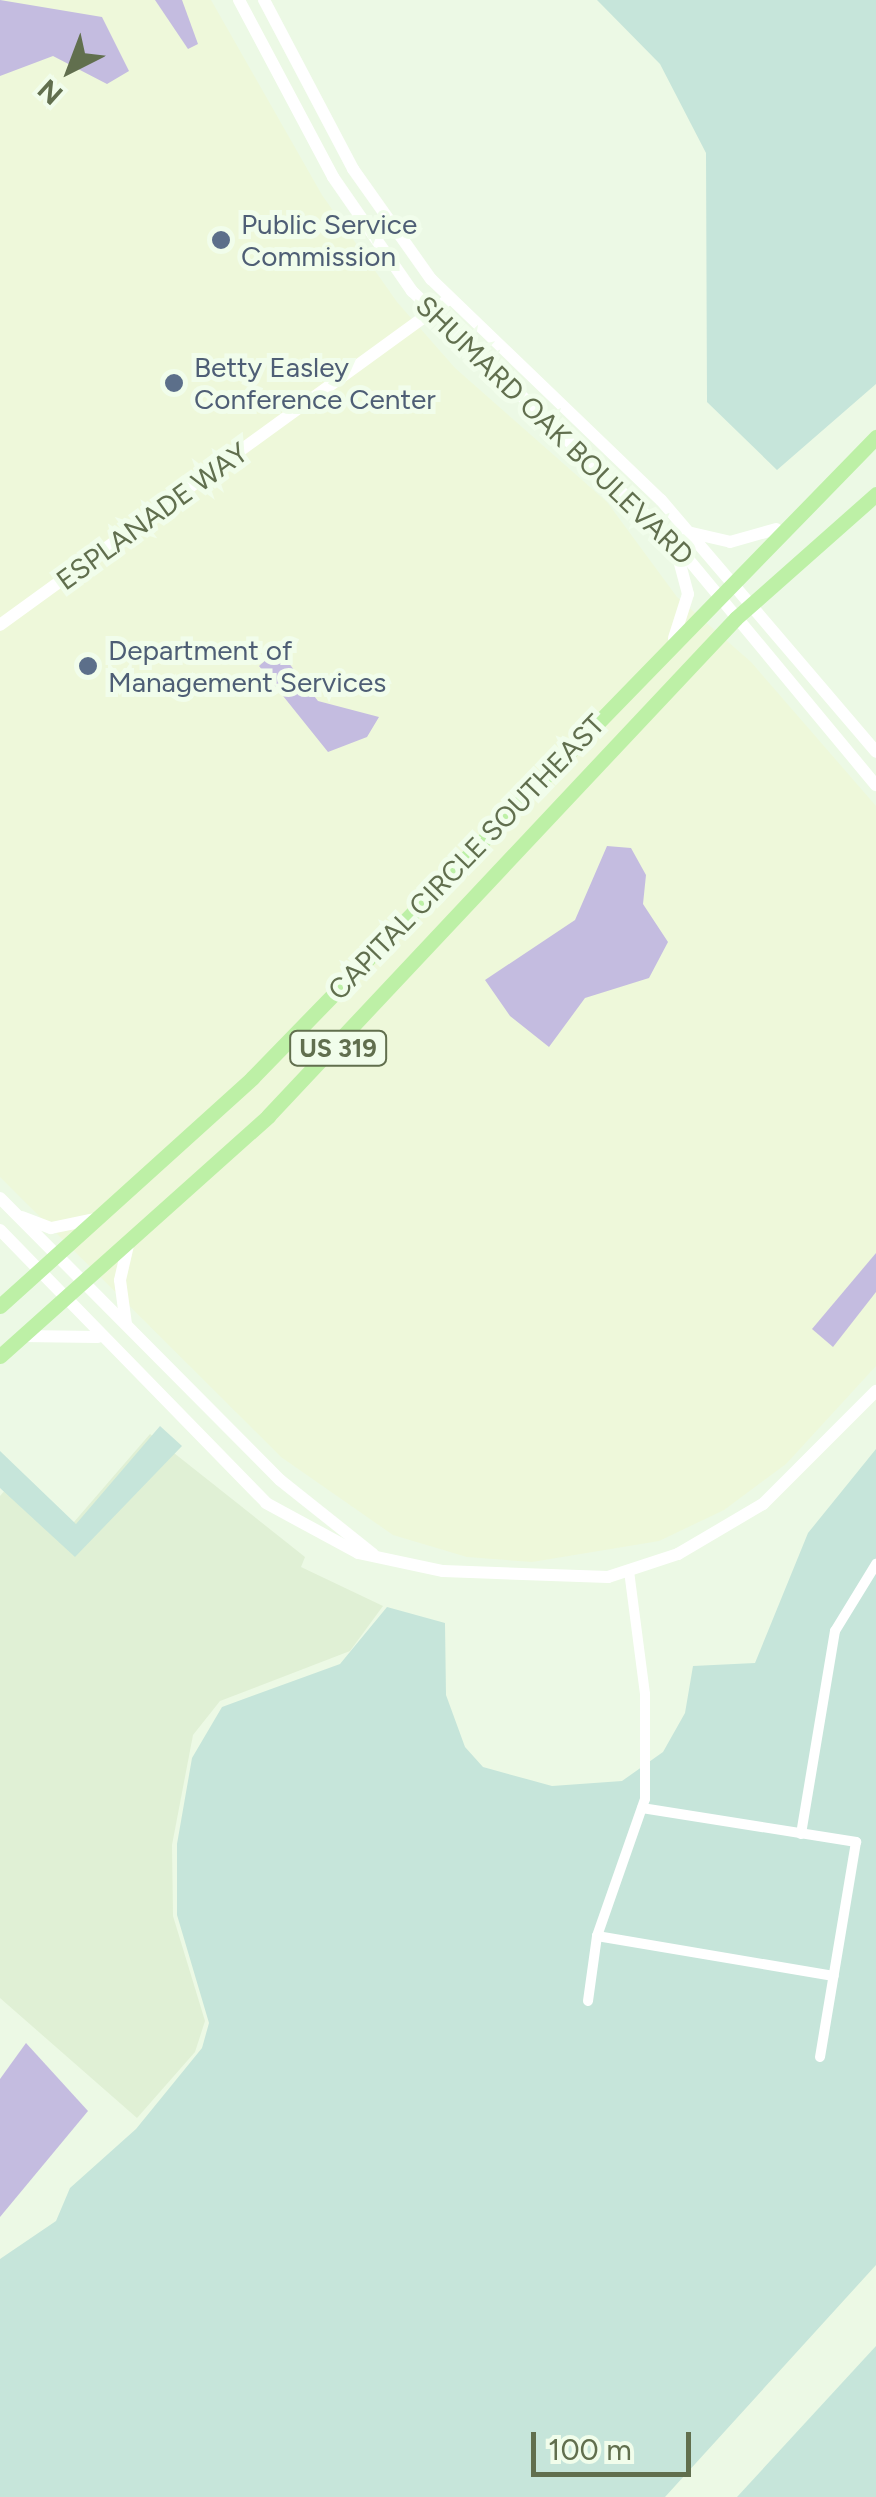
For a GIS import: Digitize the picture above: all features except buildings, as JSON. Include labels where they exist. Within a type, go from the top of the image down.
[{"type":"main road","name":"CAPITAL CIRCLE SOUTHEAST","points":[[0,1306],[365,966],[776,529],[876,437]]},
{"type":"main road","name":"CAPITAL CIRCLE SOUTHEAST","points":[[0,1356],[129,1242],[435,949],[736,618],[876,494]]},
{"type":"street","name":"SHUMARD OAK BOULEVARD","points":[[239,0],[333,177],[432,314],[524,405],[674,542],[876,784]]},
{"type":"street","name":"SHUMARD OAK BOULEVARD","points":[[264,0],[354,169],[449,300],[690,532],[876,752]]},
{"type":"street","name":"ESPLANADE WAY","points":[[0,625],[449,300]]},
{"type":"street","points":[[524,405],[540,386]]},
{"type":"street","points":[[690,532],[730,542],[776,529]]},
{"type":"street","points":[[674,542],[688,594],[674,638]]},
{"type":"street","points":[[0,1198],[280,1480],[374,1556]]},
{"type":"street","points":[[18,1216],[51,1228],[97,1218]]},
{"type":"street","points":[[0,1230],[266,1504],[374,1556],[504,1580],[629,1570],[678,1554],[763,1504],[876,1392]]},
{"type":"street","points":[[126,1327],[120,1280],[129,1242]]},
{"type":"street","points":[[22,1336],[69,1330],[104,1339]]},
{"type":"street","points":[[801,1834],[835,1631],[876,1564]]},
{"type":"street","points":[[588,2001],[597,1936],[642,1808],[645,1694],[629,1570]]},
{"type":"street","points":[[642,1808],[856,1842],[820,2057]]},
{"type":"street","points":[[597,1936],[834,1976]]},
{"type":"shaded area","points":[[0,0],[211,0],[322,195],[397,302],[455,368],[607,502],[677,597],[751,662],[876,806],[876,1366],[786,1464],[724,1510],[659,1541],[532,1562],[467,1557],[393,1535],[281,1457],[0,1177]]},
{"type":"shaded area","points":[[0,0],[102,17],[129,71],[107,84],[53,56],[0,76]]},
{"type":"shaded area","points":[[155,0],[182,0],[198,44],[188,49]]},
{"type":"shaded area","points":[[597,0],[876,0],[876,384],[777,470],[707,402],[706,153],[660,64]]},
{"type":"shaded area","points":[[278,649],[318,701],[379,717],[367,737],[328,752],[259,666]]},
{"type":"shaded area","points":[[607,846],[631,848],[646,875],[643,904],[668,942],[649,978],[585,998],[549,1047],[510,1016],[485,980],[575,920]]},
{"type":"shaded area","points":[[876,1253],[876,1292],[833,1347],[812,1329]]},
{"type":"shaded area","points":[[160,1426],[182,1446],[75,1557],[0,1488],[0,1451],[76,1524]]},
{"type":"shaded area","points":[[150,1434],[305,1557],[301,1567],[383,1606],[350,1651],[220,1701],[193,1735],[172,1845],[173,1916],[205,2021],[195,2052],[137,2118],[0,1998],[0,1496],[6,1489],[61,1537]]},
{"type":"shaded area","points":[[876,1449],[876,2265],[665,2497],[0,2497],[0,2259],[56,2221],[70,2188],[136,2129],[202,2048],[209,2023],[177,1915],[177,1844],[192,1758],[222,1707],[340,1664],[387,1607],[445,1623],[446,1695],[465,1747],[483,1767],[552,1786],[622,1781],[663,1752],[685,1713],[693,1666],[755,1663],[808,1533]]},
{"type":"shaded area","points":[[26,2043],[88,2111],[0,2217],[0,2079]]},
{"type":"shaded area","points":[[876,2346],[876,2497],[737,2497]]},
{"type":"place","name":"Public Service Commission","points":[[221,240]]},
{"type":"place","name":"Betty Easley Conference Center","points":[[174,383]]},
{"type":"place","name":"Department of Management Services","points":[[88,666]]}]
